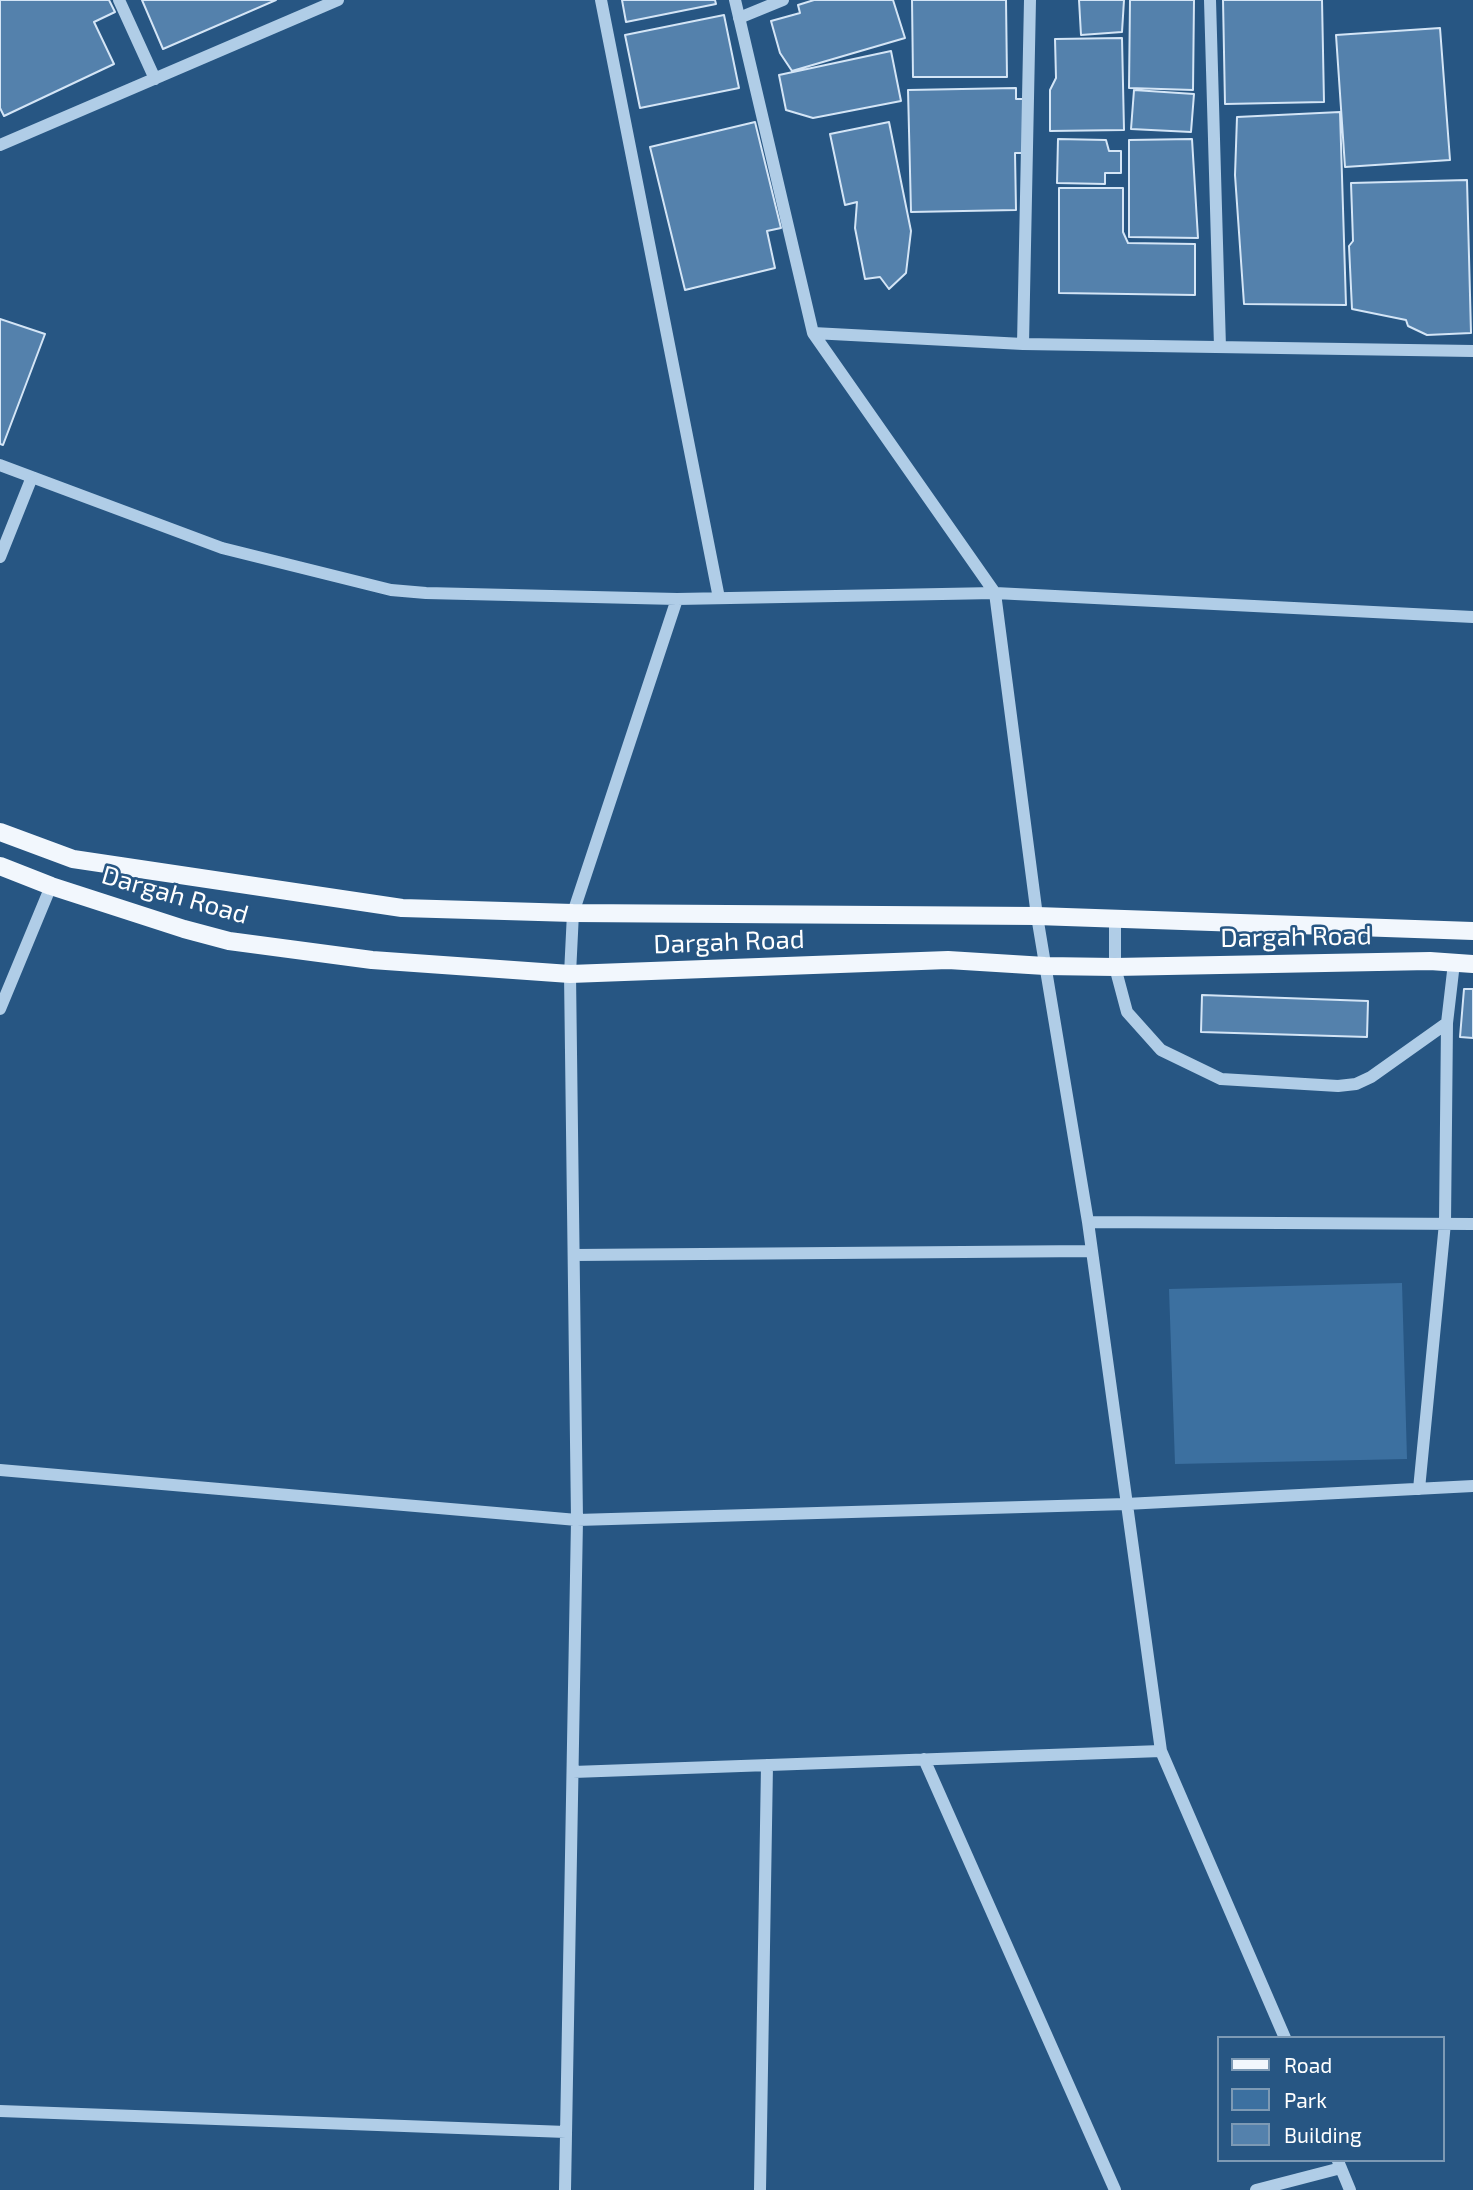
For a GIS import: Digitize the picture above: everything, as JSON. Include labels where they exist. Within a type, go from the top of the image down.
[{"type":"main road","name":"Dargah Road","points":[[0,832],[73,859],[402,908],[573,913],[1037,916],[1473,931]]},
{"type":"main road","name":"Dargah Road","points":[[0,866],[51,887],[229,941],[372,960],[570,974],[948,960],[1115,967],[1430,961],[1473,964]]},
{"type":"street","points":[[119,0],[155,79]]},
{"type":"street","points":[[0,145],[338,0]]},
{"type":"street","points":[[601,0],[719,597]]},
{"type":"street","points":[[735,0],[813,333],[995,593],[1037,916],[1088,1222],[1161,1751],[1284,2036]]},
{"type":"street","points":[[739,18],[783,0]]},
{"type":"street","points":[[1023,344],[1030,0]]},
{"type":"street","points":[[1210,0],[1220,347]]},
{"type":"street","points":[[813,333],[1023,344],[1473,351]]},
{"type":"street","points":[[0,465],[222,548],[391,590],[677,599],[995,593],[1473,617]]},
{"type":"street","points":[[0,558],[32,477]]},
{"type":"street","points":[[565,2190],[577,1520],[570,974],[573,913],[677,599]]},
{"type":"street","points":[[0,1009],[51,887]]},
{"type":"street","points":[[1115,918],[1115,967],[1127,1012],[1161,1050],[1222,1079],[1338,1086],[1356,1084],[1371,1077],[1447,1023]]},
{"type":"street","points":[[1419,1489],[1445,1223],[1447,1023],[1454,963]]},
{"type":"street","points":[[1088,1222],[1473,1224]]},
{"type":"street","points":[[573,1255],[1092,1251]]},
{"type":"street","points":[[0,1470],[577,1520],[1126,1504],[1473,1486]]},
{"type":"street","points":[[573,1772],[1161,1751]]},
{"type":"street","points":[[924,1759],[1115,2190]]},
{"type":"street","points":[[760,2190],[767,1765]]},
{"type":"street","points":[[0,2111],[566,2132]]},
{"type":"street","points":[[1256,2190],[1339,2164],[1350,2190]]},
{"type":"green space","points":[[1402,1283],[1407,1459],[1175,1464],[1169,1289]]},
{"type":"building","points":[[0,0],[109,0],[115,12],[94,22],[114,64],[4,116],[0,108]]},
{"type":"building","points":[[142,0],[276,0],[163,49]]},
{"type":"building","points":[[622,0],[715,0],[716,4],[626,22]]},
{"type":"building","points":[[814,0],[893,0],[905,38],[792,71],[780,53],[771,21],[800,13],[798,5]]},
{"type":"building","points":[[912,0],[1006,0],[1007,77],[913,77]]},
{"type":"building","points":[[1079,0],[1124,0],[1122,32],[1081,35]]},
{"type":"building","points":[[1130,0],[1194,0],[1193,90],[1129,88]]},
{"type":"building","points":[[1223,0],[1322,0],[1324,102],[1225,104]]},
{"type":"building","points":[[724,15],[739,88],[640,108],[625,35]]},
{"type":"building","points":[[1440,28],[1450,160],[1345,167],[1336,35]]},
{"type":"building","points":[[1122,38],[1124,130],[1050,131],[1050,90],[1056,78],[1055,39]]},
{"type":"building","points":[[891,51],[901,101],[813,118],[786,110],[779,75]]},
{"type":"building","points":[[1016,88],[1016,99],[1023,99],[1024,153],[1015,153],[1016,210],[911,212],[908,90]]},
{"type":"building","points":[[1134,90],[1194,94],[1191,132],[1131,129]]},
{"type":"building","points":[[1340,112],[1346,305],[1244,304],[1235,175],[1237,117]]},
{"type":"building","points":[[755,122],[781,228],[767,231],[775,268],[685,290],[650,147]]},
{"type":"building","points":[[889,122],[911,231],[906,273],[889,289],[880,277],[865,279],[855,228],[857,202],[845,205],[830,134]]},
{"type":"building","points":[[1058,139],[1106,140],[1109,151],[1121,151],[1121,173],[1105,173],[1105,184],[1057,183]]},
{"type":"building","points":[[1192,139],[1198,238],[1129,237],[1129,140]]},
{"type":"building","points":[[1467,180],[1471,333],[1427,335],[1408,326],[1406,320],[1352,309],[1349,246],[1353,241],[1351,183]]},
{"type":"building","points":[[1059,188],[1123,188],[1123,232],[1128,243],[1195,244],[1195,295],[1059,293]]},
{"type":"building","points":[[0,319],[45,334],[3,445],[0,444]]},
{"type":"building","points":[[1464,989],[1473,989],[1473,1038],[1460,1037]]},
{"type":"building","points":[[1202,995],[1368,1001],[1367,1037],[1201,1032]]}]
